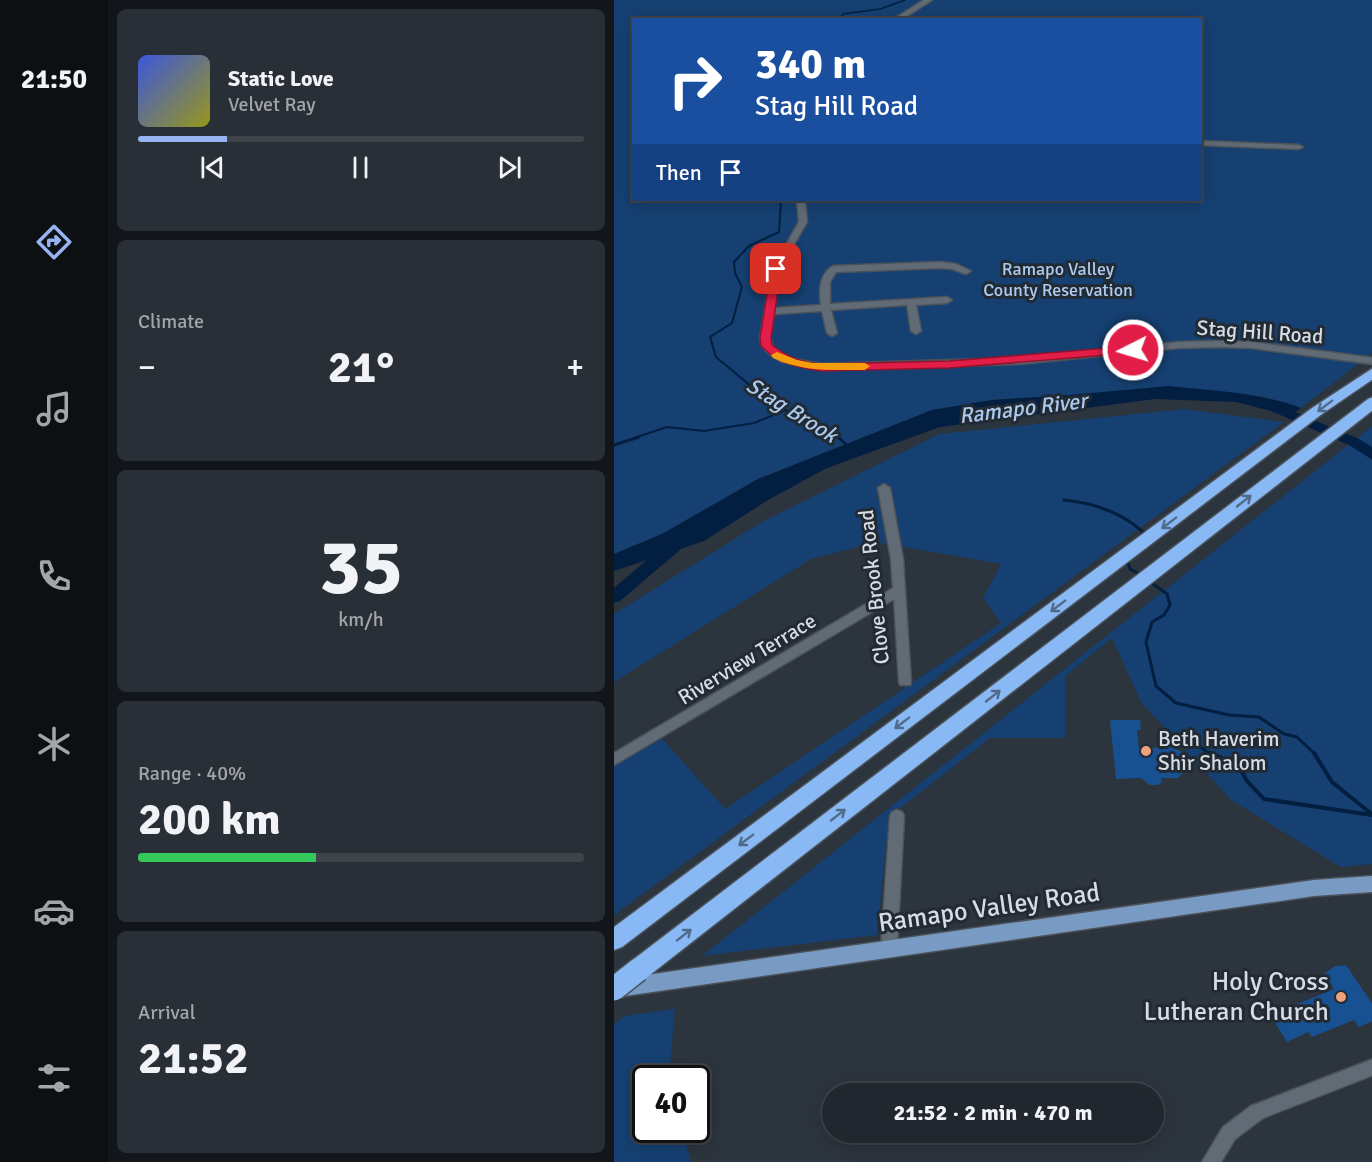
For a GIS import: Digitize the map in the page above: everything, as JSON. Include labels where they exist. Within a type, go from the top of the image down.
[{"type":"highway","points":[[614,940],[1373,372]]},
{"type":"highway","points":[[614,989],[1373,402]]},
{"type":"main road","name":"Ramapo Valley Road","points":[[614,989],[1314,888],[1373,884]]},
{"type":"street","points":[[898,18],[929,0]]},
{"type":"street","points":[[1202,143],[1299,147]]},
{"type":"street","name":"Stag Hill Road","points":[[801,201],[803,222],[776,269],[765,338],[767,346],[785,360],[813,367],[984,363],[1219,344],[1252,345],[1373,361]]},
{"type":"street","points":[[832,333],[826,309],[827,275],[836,268],[940,265],[953,266],[966,271]]},
{"type":"street","points":[[770,311],[947,300]]},
{"type":"street","points":[[911,303],[916,331]]},
{"type":"street","name":"Clove Brook Road","points":[[884,488],[897,559],[905,682]]},
{"type":"street","name":"Riverview Terrace","points":[[614,760],[899,591]]},
{"type":"street","points":[[889,948],[897,816]]},
{"type":"street","points":[[1211,1162],[1229,1133],[1257,1112],[1373,1067]]},
{"type":"green space","name":"Ramapo Valley County Reservation","points":[[614,0],[1372,0],[1372,353],[1301,408],[1288,403],[1070,395],[992,400],[932,410],[758,479],[662,534],[614,554]]},
{"type":"green space","points":[[1184,409],[1284,422],[614,915],[614,760],[657,733],[725,809],[1001,623],[983,598],[1001,564],[876,542],[811,559],[614,682],[614,614],[762,522],[939,434]]},
{"type":"green space","points":[[1372,426],[1372,864],[1341,867],[1231,800],[1141,702],[1112,638],[1065,676],[1065,738],[990,738],[889,817],[877,935],[702,956]]},
{"type":"green space","points":[[675,1009],[670,1065],[632,1065],[632,1143],[686,1143],[691,1162],[614,1162],[614,1024],[624,1016]]},
{"type":"water","points":[[1168,386],[1252,395],[1301,408],[1290,416],[1236,402],[1155,399],[940,427],[827,468],[768,500],[704,541],[614,571],[614,554],[662,534],[758,479],[932,410],[992,400]]},
{"type":"building","name":"Beth Haverim Shir Shalom","points":[[1110,720],[1140,720],[1141,730],[1137,730],[1139,748],[1172,747],[1184,753],[1187,768],[1178,778],[1161,778],[1162,782],[1158,785],[1150,785],[1141,778],[1116,779]]},
{"type":"building","name":"Holy Cross Lutheran Church","points":[[1346,965],[1373,1005],[1373,1021],[1359,1027],[1354,1020],[1312,1037],[1308,1032],[1287,1042],[1274,1021],[1297,1011],[1293,1006],[1334,989],[1324,974],[1335,966]]},
{"type":"waterway","name":"Stag Brook","points":[[841,18],[843,14],[880,9],[905,0]]},
{"type":"waterway","name":"Stag Brook","points":[[781,201],[779,232],[749,246],[734,262],[735,273],[742,287],[732,323],[710,337],[716,357],[769,401],[839,438]]},
{"type":"waterway","name":"Ramapo River","points":[[1274,407],[1354,442],[1373,455]]},
{"type":"waterway","points":[[634,438],[667,427],[704,431],[754,423],[786,410]]},
{"type":"waterway","points":[[614,445],[639,437]]},
{"type":"waterway","name":"Stag Brook","points":[[838,437],[850,448]]},
{"type":"waterway","points":[[1064,500],[1096,506],[1126,519],[1143,532],[1139,538]]},
{"type":"waterway","name":"Ramapo River","points":[[614,597],[681,540]]},
{"type":"waterway","points":[[1127,559],[1130,569],[1141,575]]},
{"type":"waterway","points":[[1149,581],[1167,594],[1170,605],[1164,615],[1152,622],[1146,642],[1156,686],[1176,703],[1229,715],[1259,717],[1284,734],[1297,737],[1314,753]]},
{"type":"waterway","points":[[1186,738],[1212,755]]},
{"type":"waterway","points":[[1210,753],[1238,765],[1247,781],[1264,799],[1372,815]]},
{"type":"waterway","points":[[1314,753],[1332,782],[1373,815]]},
{"type":"slow traffic","points":[[777,355],[804,366],[865,366]]},
{"type":"place","name":"Beth Haverim Shir Shalom","points":[[1146,751]]},
{"type":"place","name":"Holy Cross Lutheran Church","points":[[1341,997]]},
{"type":"route","points":[[776,269],[765,338],[767,346],[785,360],[804,366],[949,365],[1133,350]]}]
